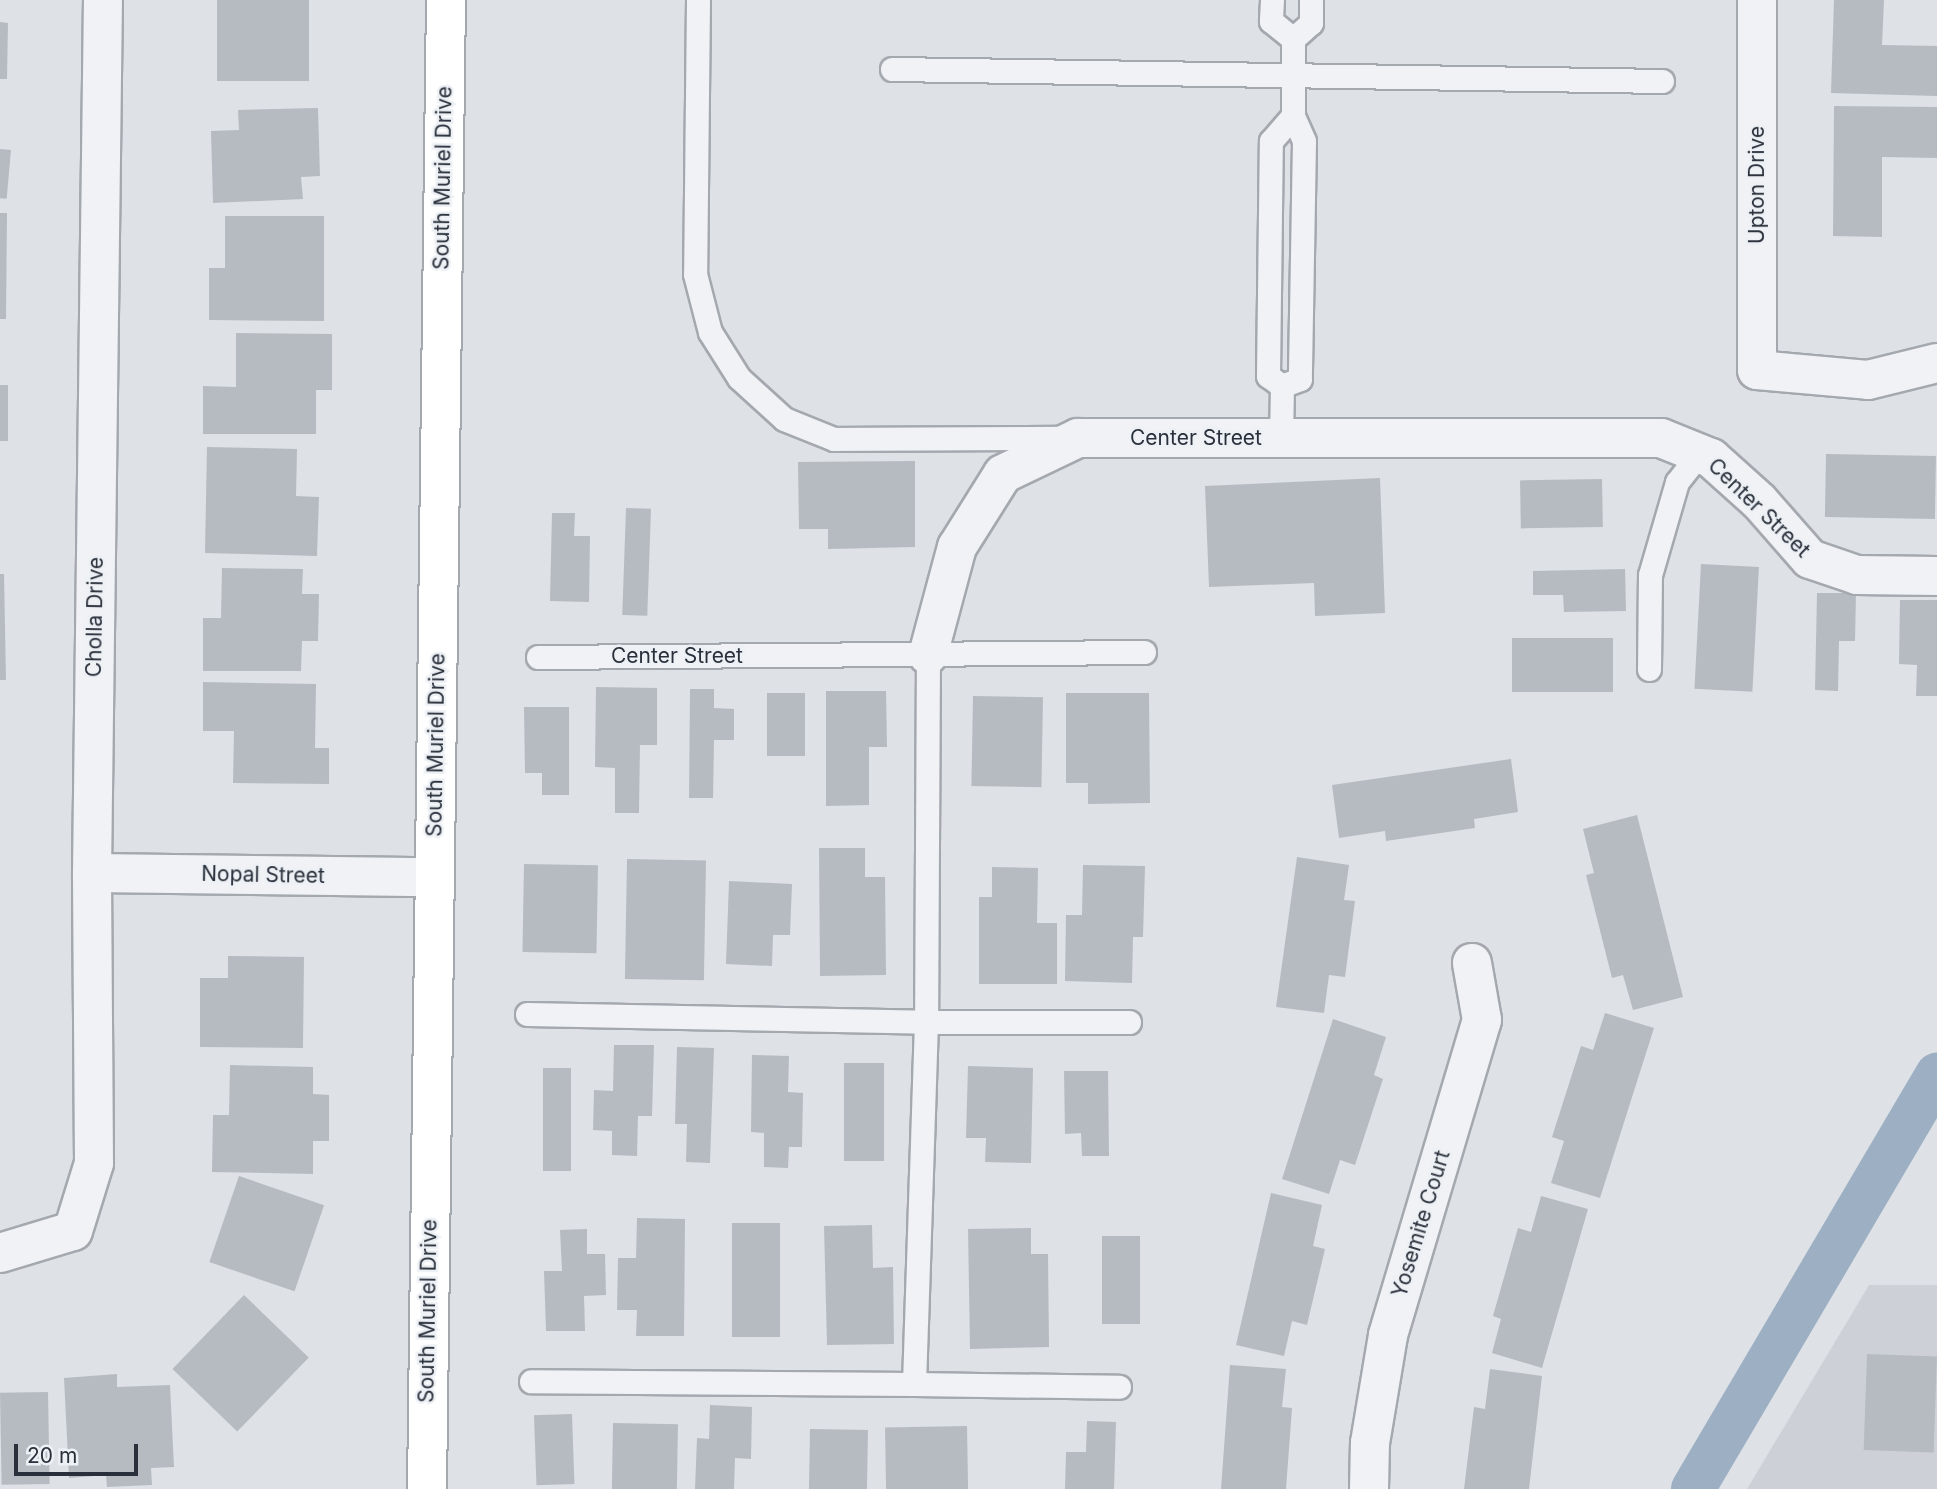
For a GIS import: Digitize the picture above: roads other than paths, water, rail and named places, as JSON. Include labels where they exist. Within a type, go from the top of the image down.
[{"type":"main road","name":"South Muriel Drive","points":[[427,1489],[446,0]]},
{"type":"street","name":"Cholla Drive","points":[[0,1253],[73,1231],[94,1163],[92,873],[103,0]]},
{"type":"street","name":"Upton Drive","points":[[1758,0],[1757,370],[1868,380],[1937,363]]},
{"type":"street","name":"Center Street","points":[[928,655],[957,547],[1003,474],[1078,438],[1661,438],[1711,458],[1759,501],[1810,559],[1857,576],[1937,576]]},
{"type":"street","name":"Nopal Street","points":[[92,873],[434,877]]},
{"type":"street","name":"Yosemite Court","points":[[1369,1489],[1370,1443],[1388,1335],[1482,1020],[1472,963]]},
{"type":"lane","points":[[698,0],[695,274],[710,332],[739,378],[784,419],[834,439],[1078,438]]},
{"type":"lane","points":[[1272,0],[1271,21],[1293,39]]},
{"type":"lane","points":[[1282,386],[1300,379],[1304,141],[1293,116],[1293,39],[1311,23],[1311,0]]},
{"type":"lane","points":[[892,69],[1662,81]]},
{"type":"lane","points":[[1282,386],[1268,376],[1271,141],[1293,116]]},
{"type":"lane","points":[[1281,438],[1282,386]]},
{"type":"lane","points":[[1649,669],[1650,575],[1677,482],[1700,453]]},
{"type":"lane","points":[[914,1384],[926,1022],[928,655],[1144,652]]},
{"type":"lane","name":"Center Street","points":[[538,657],[928,655]]},
{"type":"lane","points":[[527,1014],[926,1022],[1129,1022]]},
{"type":"lane","points":[[531,1381],[1119,1387]]},
{"type":"waterway","points":[[1693,1489],[1937,1074]]}]
